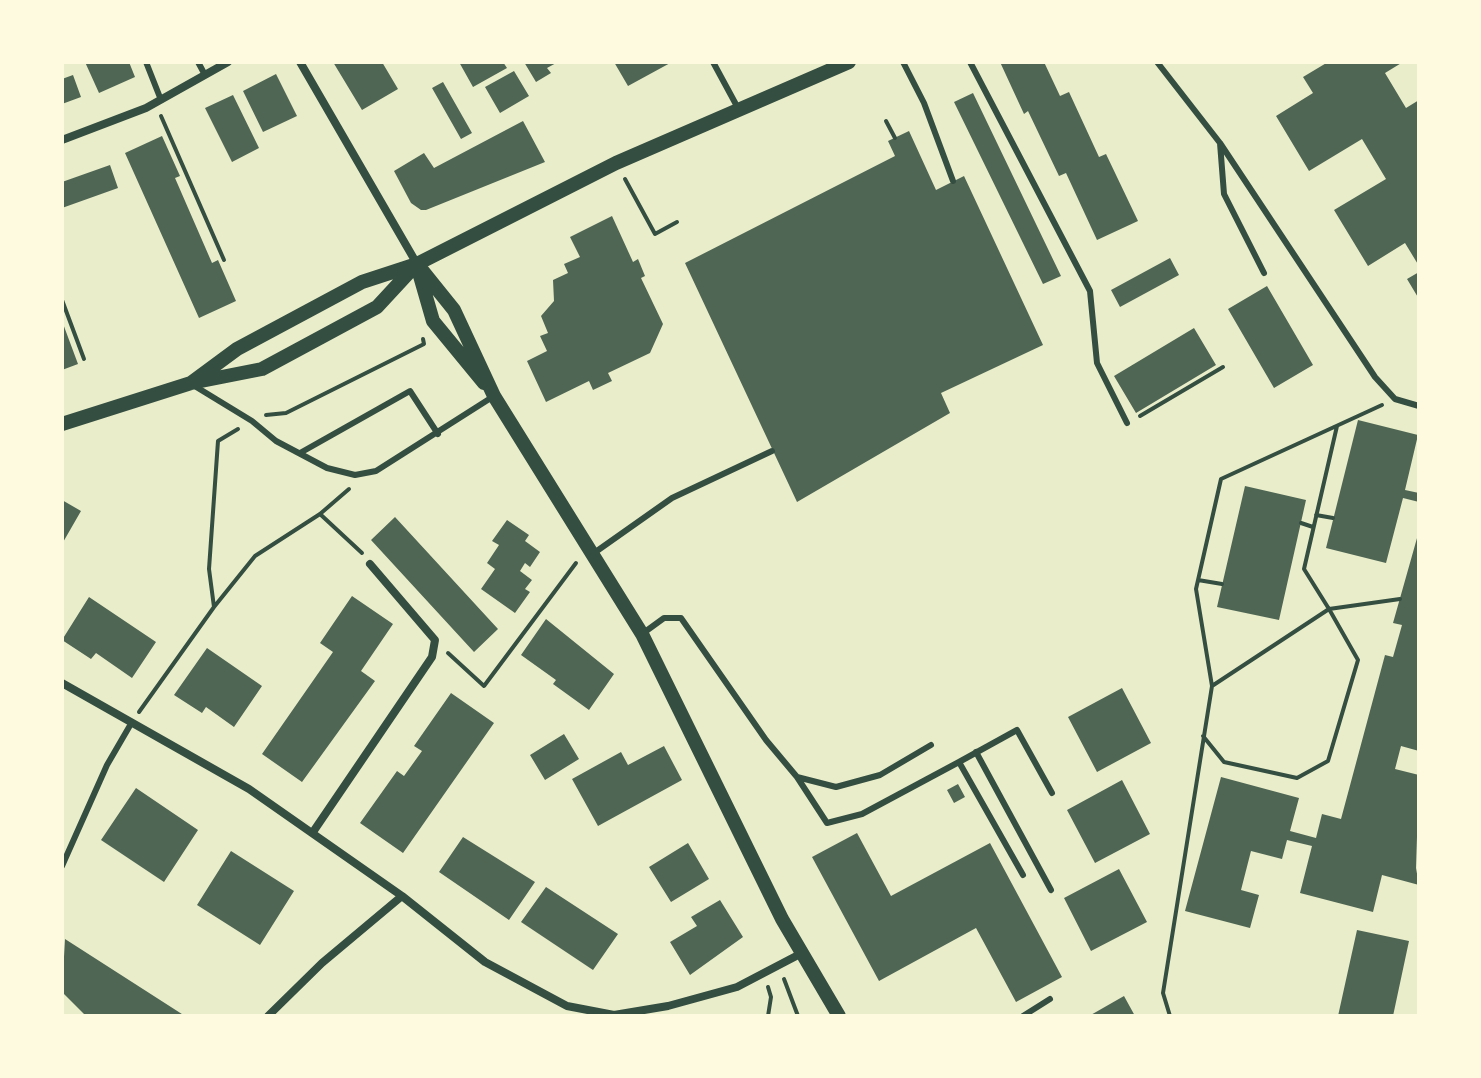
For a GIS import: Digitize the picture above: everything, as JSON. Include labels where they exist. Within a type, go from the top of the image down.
[{"type":"street","points":[[62,140],[158,101],[228,62]]},
{"type":"street","points":[[300,62],[417,264],[454,310],[494,396],[642,634],[782,919],[839,1016]]},
{"type":"street","points":[[191,383],[237,349],[362,282],[417,264],[616,163],[849,62]]},
{"type":"street","points":[[417,264],[433,321],[494,396]]},
{"type":"street","points":[[62,424],[191,383],[262,369],[377,307],[417,264]]},
{"type":"street","points":[[313,832],[432,657],[435,640],[370,564]]},
{"type":"street","points":[[62,683],[133,720],[249,789],[402,896],[485,962],[567,1006],[614,1015],[654,1009],[737,987],[802,953]]},
{"type":"street","points":[[268,1016],[322,963],[402,896]]},
{"type":"lane","points":[[146,62],[158,101]]},
{"type":"lane","points":[[198,62],[205,75]]},
{"type":"lane","points":[[713,62],[739,110]]},
{"type":"lane","points":[[903,62],[924,103],[953,181]]},
{"type":"lane","points":[[970,62],[1090,291],[1097,363],[1127,423]]},
{"type":"lane","points":[[1157,62],[1220,143],[1375,377],[1395,399],[1419,406]]},
{"type":"lane","points":[[1220,143],[1224,194],[1264,273]]},
{"type":"lane","points":[[191,383],[252,421],[276,441],[327,468],[355,475],[376,471],[494,396]]},
{"type":"lane","points":[[300,453],[410,391],[438,434]]},
{"type":"lane","points":[[589,550],[672,498],[772,451]]},
{"type":"lane","points":[[642,634],[664,618],[681,618],[827,823],[862,814],[1017,730],[1052,793]]},
{"type":"lane","points":[[62,866],[107,765],[133,720]]},
{"type":"lane","points":[[797,777],[836,787],[880,775],[931,745]]},
{"type":"lane","points":[[976,752],[1051,890]]},
{"type":"lane","points":[[959,762],[1023,875]]},
{"type":"lane","points":[[1023,1016],[1050,999]]},
{"type":"path","points":[[158,101],[224,260]]},
{"type":"path","points":[[886,121],[895,138]]},
{"type":"path","points":[[616,163],[655,234],[677,222]]},
{"type":"path","points":[[62,300],[84,359]]},
{"type":"path","points":[[214,607],[209,569],[218,441],[259,416],[286,413],[424,344],[420,330],[433,321]]},
{"type":"path","points":[[1127,423],[1223,367]]},
{"type":"path","points":[[1170,1016],[1163,993],[1212,686],[1196,589],[1221,479],[1395,399]]},
{"type":"path","points":[[1203,736],[1224,762],[1297,778],[1328,761],[1358,660],[1304,569],[1337,426]]},
{"type":"path","points":[[133,720],[214,607],[255,556],[347,494],[355,475]]},
{"type":"path","points":[[320,514],[360,549],[370,564]]},
{"type":"path","points":[[1316,515],[1333,518]]},
{"type":"path","points":[[1301,523],[1313,527]]},
{"type":"path","points":[[435,640],[484,686],[589,550]]},
{"type":"path","points":[[1198,580],[1222,584]]},
{"type":"path","points":[[1212,686],[1329,609],[1400,599]]},
{"type":"path","points":[[780,965],[798,1016]]},
{"type":"path","points":[[764,974],[771,997],[768,1016]]},
{"type":"building","points":[[85,62],[129,62],[135,77],[99,93]]},
{"type":"building","points":[[333,62],[382,62],[398,89],[362,110]]},
{"type":"building","points":[[459,62],[503,62],[507,68],[473,87]]},
{"type":"building","points":[[524,62],[558,62],[547,68],[551,73],[536,82]]},
{"type":"building","points":[[614,62],[672,62],[628,86]]},
{"type":"building","points":[[1000,62],[1044,62],[1060,96],[1069,92],[1099,157],[1106,154],[1138,221],[1097,240],[1066,173],[1059,176],[1028,111],[1024,114]]},
{"type":"building","points":[[1328,62],[1403,62],[1385,73],[1406,108],[1419,100],[1419,266],[1405,243],[1368,266],[1334,210],[1386,179],[1362,139],[1309,171],[1276,116],[1313,93],[1303,77]]},
{"type":"building","points":[[514,71],[529,96],[500,113],[485,87]]},
{"type":"building","points":[[276,74],[297,116],[263,132],[243,91]]},
{"type":"building","points":[[73,75],[81,97],[62,104],[62,79]]},
{"type":"building","points":[[443,82],[472,133],[461,139],[432,88]]},
{"type":"building","points":[[973,93],[1061,276],[1043,284],[954,102]]},
{"type":"building","points":[[233,95],[259,148],[232,162],[205,108]]},
{"type":"building","points":[[523,121],[545,162],[426,210],[411,203],[394,171],[424,153],[434,168]]},
{"type":"building","points":[[909,131],[936,190],[964,176],[1043,345],[941,393],[950,413],[797,502],[685,263],[895,156],[888,141]]},
{"type":"building","points":[[162,136],[180,176],[175,178],[212,263],[218,260],[236,301],[199,318],[125,153]]},
{"type":"building","points":[[110,165],[118,188],[62,208],[62,182]]},
{"type":"building","points":[[612,216],[633,262],[638,259],[645,276],[641,278],[663,324],[650,353],[608,373],[612,381],[593,390],[589,381],[546,402],[527,361],[547,351],[540,336],[548,333],[541,316],[554,301],[553,280],[568,273],[564,264],[580,257],[570,237]]},
{"type":"building","points":[[1170,258],[1179,275],[1120,307],[1111,290]]},
{"type":"building","points":[[1419,272],[1419,299],[1407,279]]},
{"type":"building","points":[[1267,286],[1313,365],[1274,388],[1228,309]]},
{"type":"building","points":[[62,321],[78,364],[62,370]]},
{"type":"building","points":[[1194,328],[1216,365],[1136,413],[1114,376]]},
{"type":"building","points":[[1358,420],[1418,435],[1405,490],[1419,493],[1419,502],[1403,498],[1386,563],[1326,548]]},
{"type":"building","points":[[1245,486],[1306,500],[1279,620],[1217,607]]},
{"type":"building","points":[[62,500],[81,511],[62,544]]},
{"type":"building","points":[[395,517],[498,629],[474,652],[371,540]]},
{"type":"building","points":[[507,520],[529,535],[525,541],[540,552],[530,567],[525,563],[520,571],[532,580],[525,589],[530,592],[515,613],[481,589],[495,569],[487,563],[499,545],[492,541]]},
{"type":"building","points":[[1419,531],[1419,751],[1401,746],[1395,769],[1419,775],[1416,868],[1419,885],[1382,875],[1373,912],[1300,893],[1312,846],[1287,840],[1282,859],[1251,851],[1241,890],[1259,895],[1250,928],[1185,911],[1221,777],[1299,798],[1290,831],[1316,838],[1322,814],[1341,819],[1385,655],[1393,657],[1402,625],[1393,623]]},
{"type":"building","points":[[352,596],[393,624],[361,671],[375,681],[302,782],[262,754],[333,652],[320,643]]},
{"type":"building","points":[[89,597],[156,642],[132,678],[96,653],[91,659],[62,640]]},
{"type":"building","points":[[546,619],[614,674],[589,710],[553,684],[556,680],[521,655]]},
{"type":"building","points":[[207,648],[262,686],[234,727],[206,707],[202,713],[174,695]]},
{"type":"building","points":[[1122,688],[1151,743],[1097,772],[1068,717]]},
{"type":"building","points":[[451,693],[494,723],[403,853],[360,823],[397,771],[404,776],[422,751],[414,746]]},
{"type":"building","points":[[564,734],[579,759],[545,780],[530,755]]},
{"type":"building","points":[[664,746],[682,780],[598,826],[572,779],[621,752],[628,765]]},
{"type":"building","points":[[1122,780],[1150,834],[1095,863],[1067,810]]},
{"type":"building","points":[[958,784],[965,797],[954,803],[947,790]]},
{"type":"building","points":[[136,788],[198,830],[164,882],[101,840]]},
{"type":"building","points":[[857,833],[891,896],[990,843],[1062,977],[1016,1002],[976,928],[879,981],[812,857]]},
{"type":"building","points":[[463,837],[535,882],[509,920],[439,872]]},
{"type":"building","points":[[688,843],[709,879],[671,902],[649,867]]},
{"type":"building","points":[[231,851],[294,891],[260,945],[197,905]]},
{"type":"building","points":[[1119,869],[1147,922],[1091,951],[1064,898]]},
{"type":"building","points":[[546,887],[618,934],[593,970],[521,922]]},
{"type":"building","points":[[720,900],[743,937],[690,975],[670,942],[697,926],[691,917]]},
{"type":"building","points":[[1357,930],[1409,941],[1393,1016],[1338,1016]]},
{"type":"building","points":[[65,939],[185,1016],[86,1016],[62,992]]},
{"type":"building","points":[[1124,996],[1135,1016],[1089,1016]]}]
